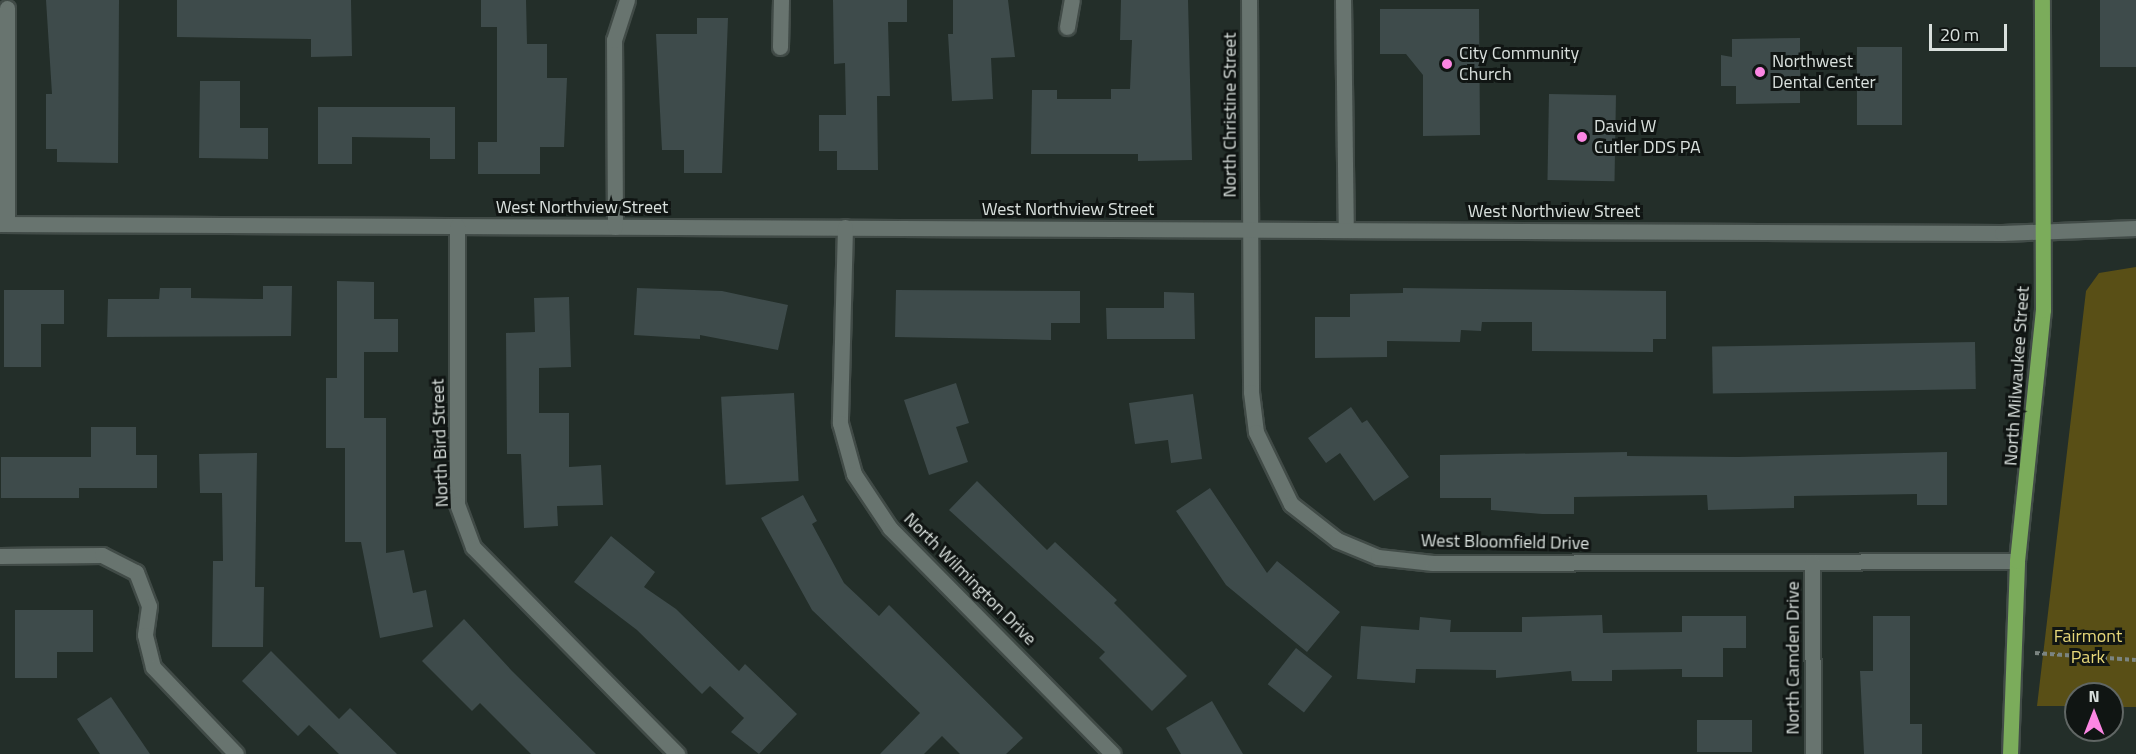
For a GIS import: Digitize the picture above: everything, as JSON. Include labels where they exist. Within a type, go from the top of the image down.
[{"type":"main road","name":"North Milwaukee Street","points":[[2010,754],[2018,561],[2043,310],[2042,0]]},
{"type":"street","points":[[615,226],[614,40],[627,0]]},
{"type":"street","points":[[780,46],[781,0]]},
{"type":"street","points":[[1067,27],[1072,0]]},
{"type":"street","name":"North Christine Street","points":[[1249,0],[1249,229]]},
{"type":"street","points":[[1343,0],[1347,230]]},
{"type":"street","points":[[3,224],[7,8]]},
{"type":"street","name":"West Northview Street","points":[[3,224],[2044,233],[2136,228]]},
{"type":"street","name":"North Bird Street","points":[[457,226],[457,504],[473,547],[677,754]]},
{"type":"street","name":"North Wilmington Drive","points":[[845,227],[840,423],[854,474],[890,528],[1113,754]]},
{"type":"street","name":"West Bloomfield Drive","points":[[1249,229],[1256,432],[1291,504],[1337,540],[1377,557],[1433,563],[2018,561]]},
{"type":"street","points":[[0,556],[102,555],[135,573],[149,606],[145,635],[153,667],[236,754]]},
{"type":"street","name":"North Camden Drive","points":[[1812,562],[1813,754]]},
{"type":"path","points":[[2035,653],[2136,660]]},
{"type":"green space","name":"Fairmont Park","points":[[2136,267],[2136,707],[2124,707],[2124,682],[2064,682],[2064,706],[2037,706],[2086,291],[2099,273]]},
{"type":"building","points":[[46,0],[119,0],[118,163],[57,162],[57,149],[46,149],[46,94],[52,94]]},
{"type":"building","points":[[177,0],[351,0],[352,56],[311,57],[311,39],[177,37]]},
{"type":"building","points":[[481,0],[526,0],[527,44],[547,44],[547,78],[567,78],[564,147],[540,147],[540,174],[478,174],[478,142],[497,142],[497,27],[481,27]]},
{"type":"building","points":[[833,0],[907,0],[907,22],[888,22],[890,96],[877,96],[878,170],[837,170],[837,151],[819,151],[819,115],[846,115],[845,63],[834,64]]},
{"type":"building","points":[[953,0],[1008,0],[1015,57],[991,58],[993,99],[952,101],[948,34],[953,34]]},
{"type":"building","points":[[1121,0],[1188,0],[1192,160],[1138,161],[1138,154],[1031,154],[1032,90],[1057,90],[1057,99],[1111,99],[1111,89],[1130,89],[1132,40],[1120,40]]},
{"type":"building","points":[[2100,0],[2136,0],[2136,67],[2100,67]]},
{"type":"building","name":"City Community Church","points":[[1380,9],[1479,9],[1480,135],[1423,136],[1423,75],[1406,54],[1380,54]]},
{"type":"building","points":[[697,18],[728,18],[722,173],[684,173],[684,150],[662,150],[656,34],[697,34]]},
{"type":"building","name":"Northwest Dental Center","points":[[1800,38],[1800,103],[1736,104],[1736,86],[1721,86],[1721,55],[1732,57],[1732,39]]},
{"type":"building","points":[[1857,47],[1902,47],[1902,125],[1857,125]]},
{"type":"building","points":[[200,81],[240,81],[240,128],[268,128],[268,159],[199,158]]},
{"type":"building","name":"David W Cutler DDS PA","points":[[1549,94],[1616,95],[1614,181],[1547,180]]},
{"type":"building","points":[[318,107],[455,107],[455,159],[430,159],[430,138],[352,137],[352,164],[318,164]]},
{"type":"building","points":[[337,281],[374,282],[374,319],[398,319],[398,352],[364,352],[364,418],[386,418],[386,553],[404,550],[413,593],[426,590],[433,627],[380,638],[361,542],[345,542],[345,448],[326,448],[326,378],[337,378]]},
{"type":"building","points":[[263,286],[292,286],[291,336],[107,337],[108,299],[159,299],[160,288],[191,288],[191,298],[263,299]]},
{"type":"building","points":[[637,288],[722,291],[788,305],[778,350],[700,335],[700,339],[634,335]]},
{"type":"building","points":[[1403,288],[1666,291],[1666,339],[1653,339],[1653,352],[1532,351],[1532,322],[1482,322],[1481,331],[1461,330],[1460,342],[1387,341],[1387,357],[1315,358],[1315,317],[1350,317],[1350,294],[1403,293]]},
{"type":"building","points":[[4,290],[64,290],[64,324],[41,324],[41,367],[4,367]]},
{"type":"building","points":[[896,290],[1080,291],[1080,323],[1051,323],[1051,340],[895,337]]},
{"type":"building","points":[[1164,292],[1194,293],[1195,339],[1107,339],[1106,308],[1164,308]]},
{"type":"building","points":[[569,297],[571,367],[539,368],[539,413],[569,413],[569,467],[601,465],[603,505],[557,506],[558,526],[524,528],[521,454],[507,454],[506,333],[535,332],[534,298]]},
{"type":"building","points":[[1975,342],[1976,389],[1713,394],[1712,347]]},
{"type":"building","points":[[956,383],[969,423],[956,427],[968,462],[929,475],[904,400]]},
{"type":"building","points":[[794,393],[799,481],[726,485],[721,397]]},
{"type":"building","points":[[1193,394],[1202,459],[1171,463],[1168,440],[1135,444],[1129,403]]},
{"type":"building","points":[[1351,407],[1362,423],[1367,420],[1409,477],[1374,501],[1340,453],[1326,463],[1308,438]]},
{"type":"building","points":[[91,427],[136,427],[136,455],[157,455],[157,488],[79,488],[79,498],[1,498],[1,457],[91,457]]},
{"type":"building","points":[[1627,452],[1627,456],[1738,457],[1947,452],[1947,505],[1917,505],[1917,494],[1794,496],[1794,508],[1708,510],[1707,495],[1574,497],[1574,514],[1542,514],[1491,510],[1491,498],[1440,498],[1440,455]]},
{"type":"building","points":[[257,453],[255,587],[264,587],[263,647],[212,647],[213,561],[223,561],[222,493],[200,493],[199,454]]},
{"type":"building","points":[[977,481],[1047,550],[1055,542],[1117,600],[1114,603],[1187,676],[1152,711],[1099,658],[1105,652],[949,510]]},
{"type":"building","points":[[1210,488],[1267,573],[1277,561],[1340,612],[1307,652],[1226,585],[1176,511]]},
{"type":"building","points":[[803,495],[817,521],[812,524],[844,583],[879,616],[889,605],[1023,738],[1006,754],[960,754],[942,736],[924,754],[880,754],[920,713],[812,610],[761,518]]},
{"type":"building","points":[[611,536],[655,572],[644,587],[676,609],[739,671],[745,664],[797,714],[759,754],[731,732],[744,718],[710,686],[702,694],[637,630],[574,582]]},
{"type":"building","points":[[15,610],[93,610],[93,652],[57,652],[57,678],[15,678]]},
{"type":"building","points":[[1602,615],[1603,633],[1682,632],[1682,616],[1746,616],[1746,648],[1723,648],[1723,677],[1682,677],[1682,669],[1612,670],[1612,681],[1572,681],[1571,671],[1496,678],[1496,670],[1416,669],[1415,683],[1357,679],[1361,626],[1419,630],[1420,617],[1451,620],[1450,632],[1522,632],[1522,617]]},
{"type":"building","points":[[1873,616],[1910,616],[1910,724],[1922,724],[1922,754],[1864,754],[1860,671],[1873,671]]},
{"type":"building","points":[[464,619],[512,671],[596,754],[531,754],[480,703],[472,711],[422,661]]},
{"type":"building","points":[[1296,648],[1332,676],[1304,713],[1268,684]]},
{"type":"building","points":[[271,651],[339,719],[350,708],[397,754],[339,754],[309,725],[298,736],[242,681]]},
{"type":"building","points":[[111,697],[150,754],[100,754],[77,719]]},
{"type":"building","points":[[1212,701],[1243,754],[1181,754],[1166,728]]},
{"type":"building","points":[[1697,720],[1752,720],[1752,752],[1697,752]]},
{"type":"place","name":"City Community Church","points":[[1447,64]]},
{"type":"place","name":"Northwest Dental Center","points":[[1760,72]]},
{"type":"place","name":"David W Cutler DDS PA","points":[[1582,137]]}]
